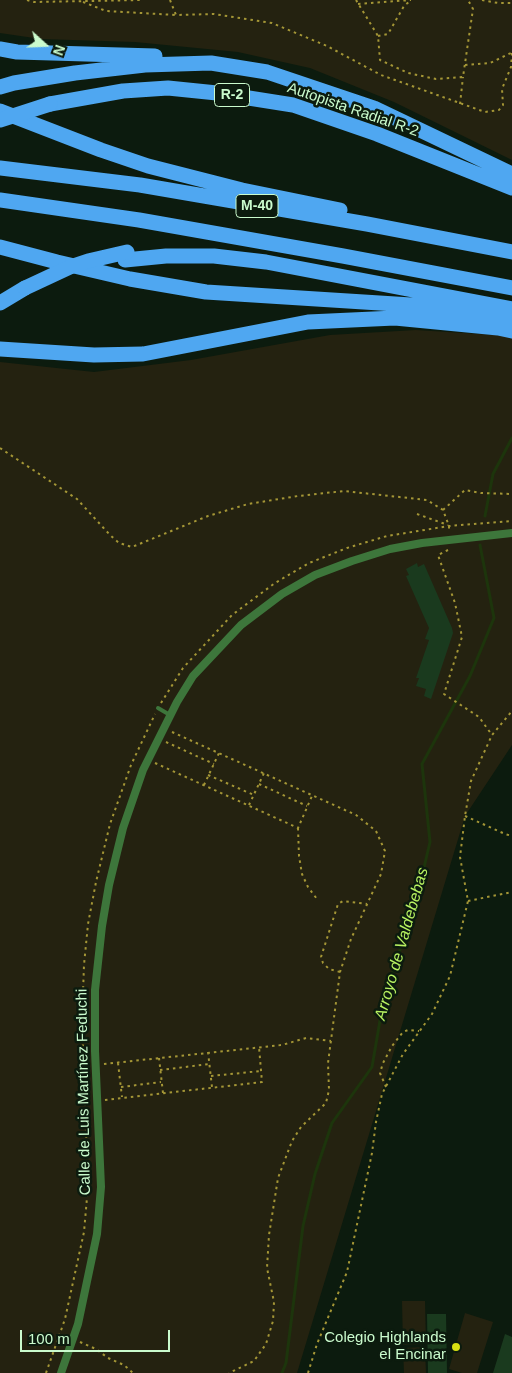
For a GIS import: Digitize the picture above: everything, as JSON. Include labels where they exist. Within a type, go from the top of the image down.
[{"type":"highway","points":[[0,49],[17,52],[160,56],[268,72],[374,108],[512,174]]},
{"type":"highway","points":[[0,87],[75,73],[135,66],[211,63]]},
{"type":"highway","name":"Autopista Radial R-2","points":[[0,120],[50,104],[123,91],[168,88],[218,93],[293,105],[377,134],[512,188]]},
{"type":"highway","points":[[0,111],[148,166],[242,190],[346,211],[368,224]]},
{"type":"highway","name":"M-40","points":[[0,168],[140,185],[368,224],[512,252]]},
{"type":"highway","name":"M-40","points":[[0,200],[139,220],[512,288]]},
{"type":"highway","points":[[126,256],[146,249],[196,246],[343,256]]},
{"type":"highway","points":[[0,247],[130,279],[187,289],[290,298],[411,305],[512,319]]},
{"type":"highway","points":[[0,303],[25,288],[70,267],[88,261],[126,256],[214,256],[266,262],[512,309]]},
{"type":"highway","points":[[7,350],[94,355],[143,354],[308,322],[395,318],[512,331]]},
{"type":"street","name":"Calle de Luis Martínez Feduchi","points":[[61,1373],[86,1292],[97,1234],[101,1187],[95,990],[102,926],[109,885],[123,828],[148,760],[163,728],[193,676],[215,651],[241,625],[282,594],[315,575],[390,549],[422,543],[512,533]]},
{"type":"lane","points":[[158,708],[170,715]]},
{"type":"path","points":[[27,0],[34,2],[142,0]]},
{"type":"path","points":[[170,0],[176,15]]},
{"type":"path","points":[[356,0],[378,36],[380,60],[408,73],[436,79],[463,77]]},
{"type":"path","points":[[358,4],[411,0]]},
{"type":"path","points":[[378,36],[388,34],[404,6],[411,0]]},
{"type":"path","points":[[460,104],[473,9],[468,0]]},
{"type":"path","points":[[482,0],[498,4],[512,3]]},
{"type":"path","points":[[80,1],[106,11],[176,15],[214,14],[272,23],[327,46],[381,74],[485,112],[499,110],[503,105],[502,89],[511,67],[512,52]]},
{"type":"path","points":[[465,65],[490,63],[512,52]]},
{"type":"path","points":[[0,448],[77,499],[119,543],[132,547],[208,516],[248,504],[298,496],[344,491],[427,500],[443,510],[449,526],[449,549],[438,555],[455,603],[462,636],[444,694],[480,717],[492,735]]},
{"type":"path","points":[[443,510],[465,490],[481,493],[512,494]]},
{"type":"path","points":[[417,514],[449,526]]},
{"type":"path","points":[[308,1373],[317,1344],[347,1272],[372,1153],[382,1094],[403,1054],[432,1014],[450,976],[468,901],[460,857],[472,781],[492,735],[512,711]]},
{"type":"path","points":[[163,728],[356,815],[376,831],[385,851],[381,874],[350,939],[340,972],[328,1063],[329,1090],[326,1103],[301,1126],[292,1141],[278,1178],[268,1235],[267,1268],[274,1302],[273,1321],[266,1344],[254,1361],[229,1373]]},
{"type":"path","points":[[158,738],[214,764]]},
{"type":"path","points":[[204,785],[218,753]]},
{"type":"path","points":[[148,760],[298,828]]},
{"type":"path","points":[[249,806],[264,773]]},
{"type":"path","points":[[208,775],[254,795]]},
{"type":"path","points":[[259,784],[307,806]]},
{"type":"path","points":[[312,796],[298,828],[298,856],[302,874],[308,887],[318,899]]},
{"type":"path","points":[[465,816],[512,836]]},
{"type":"path","points":[[468,901],[512,892]]},
{"type":"path","points":[[340,972],[329,969],[323,963],[321,957],[338,904],[343,901],[367,904]]},
{"type":"path","points":[[386,1087],[380,1073],[392,1046],[403,1032],[408,1030],[419,1031]]},
{"type":"path","points":[[96,1065],[259,1047],[306,1038],[331,1041]]},
{"type":"path","points":[[99,1101],[262,1082],[259,1047]]},
{"type":"path","points":[[208,1052],[212,1088]]},
{"type":"path","points":[[159,1058],[163,1093]]},
{"type":"path","points":[[118,1062],[122,1098]]},
{"type":"path","points":[[160,1070],[210,1064]]},
{"type":"path","points":[[211,1076],[261,1071]]},
{"type":"path","points":[[121,1087],[161,1082]]},
{"type":"path","points":[[73,1339],[96,1349],[133,1373]]},
{"type":"shaded area","points":[[0,0],[512,0],[512,160],[394,102],[310,68],[238,52],[135,42],[41,39],[0,33]]},
{"type":"shaded area","points":[[416,330],[512,336],[512,745],[465,816],[297,1373],[0,1373],[0,362],[94,372],[191,360],[330,335]]},
{"type":"shaded area","points":[[402,1301],[425,1301],[426,1344],[403,1345]]},
{"type":"shaded area","points":[[465,1313],[493,1322],[477,1373],[462,1373],[449,1369]]},
{"type":"shaded area","points":[[425,1347],[426,1373],[404,1373],[403,1348]]},
{"type":"building","points":[[417,563],[418,567],[424,564],[453,633],[431,699],[424,696],[426,689],[416,686],[419,678],[416,678],[429,640],[425,639],[429,628],[406,576],[409,575],[406,569]]},
{"type":"building","points":[[427,1314],[446,1314],[447,1373],[428,1373]]},
{"type":"building","points":[[505,1334],[512,1337],[512,1373],[493,1373]]},
{"type":"waterway","name":"Arroyo de Valdebebas","points":[[485,516],[493,474],[512,438]]},
{"type":"waterway","name":"Arroyo de Valdebebas","points":[[282,1373],[286,1363],[303,1226],[315,1174],[332,1123],[372,1067],[383,1003],[418,893],[430,842],[422,764],[470,676],[494,618],[480,545]]},
{"type":"place","name":"Colegio Highlands el Encinar","points":[[456,1347]]}]
